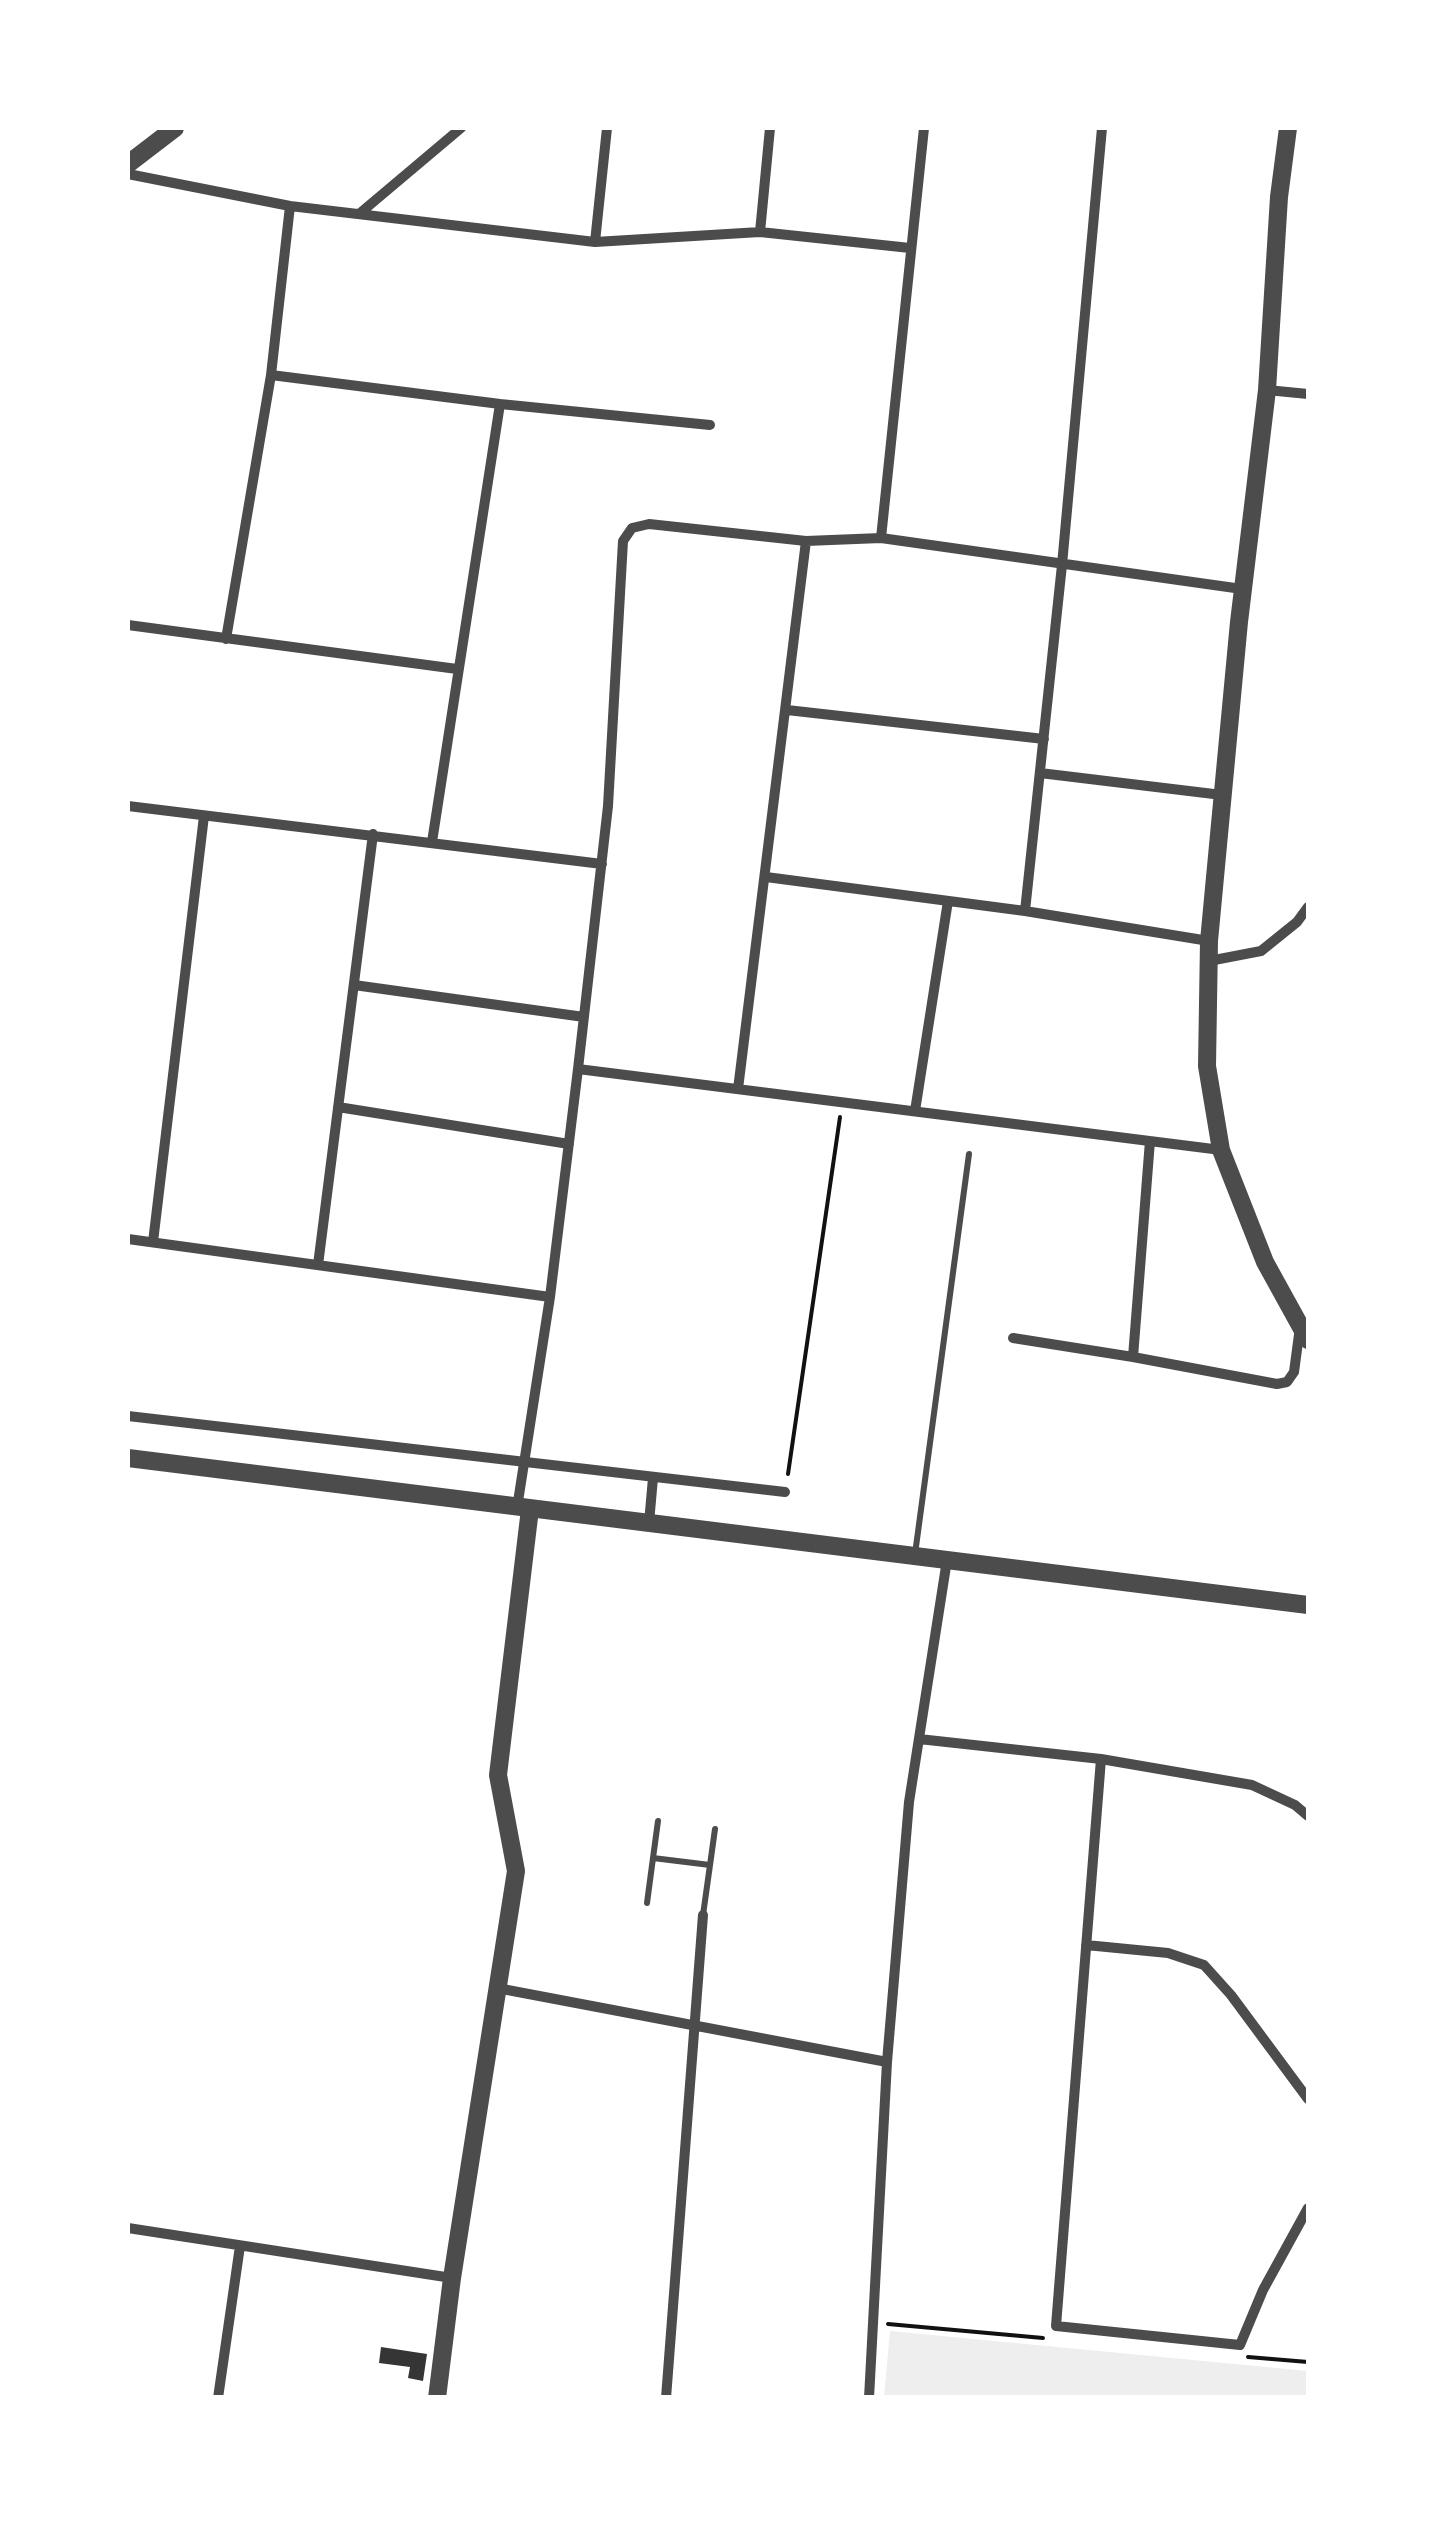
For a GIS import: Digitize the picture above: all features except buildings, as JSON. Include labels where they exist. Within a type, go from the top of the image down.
[{"type":"street","points":[[128,164],[176,128]]},
{"type":"street","points":[[359,214],[461,128]]},
{"type":"street","points":[[595,242],[607,128]]},
{"type":"street","points":[[760,232],[770,128]]},
{"type":"street","points":[[881,538],[924,128]]},
{"type":"street","points":[[1025,911],[1102,128]]},
{"type":"street","points":[[1013,1338],[1277,1384],[1287,1382],[1294,1372],[1304,1333],[1265,1262],[1221,1150],[1207,1066],[1209,941],[1242,590],[1267,390],[1288,128]]},
{"type":"street","points":[[128,174],[290,206],[595,242],[760,232],[910,248]]},
{"type":"street","points":[[226,639],[271,375],[290,206]]},
{"type":"street","points":[[271,375],[710,425]]},
{"type":"street","points":[[1267,390],[1308,394]]},
{"type":"street","points":[[432,842],[500,404]]},
{"type":"street","points":[[437,2398],[516,1871],[498,1775],[524,1464],[550,1297],[608,806],[624,541],[632,528],[648,524],[806,541],[881,538],[1242,590]]},
{"type":"street","points":[[738,1090],[806,541]]},
{"type":"street","points":[[128,625],[457,669]]},
{"type":"street","points":[[787,710],[1044,738]]},
{"type":"street","points":[[1040,773],[1222,795]]},
{"type":"street","points":[[128,806],[602,864]]},
{"type":"street","points":[[153,1242],[204,816]]},
{"type":"street","points":[[318,1265],[373,834]]},
{"type":"street","points":[[766,877],[1025,911],[1209,941]]},
{"type":"street","points":[[915,1112],[948,901]]},
{"type":"street","points":[[1208,961],[1261,951],[1297,922],[1308,907]]},
{"type":"street","points":[[354,984],[584,1017]]},
{"type":"street","points":[[578,1069],[1221,1150]]},
{"type":"street","points":[[338,1106],[569,1144]]},
{"type":"street","points":[[1133,1357],[1150,1140]]},
{"type":"street","points":[[128,1239],[550,1297]]},
{"type":"street","points":[[128,1416],[785,1492]]},
{"type":"street","points":[[128,1458],[1308,1605]]},
{"type":"street","points":[[649,1523],[653,1478]]},
{"type":"street","points":[[869,2398],[887,2062],[908,1802],[947,1560]]},
{"type":"street","points":[[918,1739],[1101,1759],[1252,1785],[1295,1805],[1308,1816]]},
{"type":"street","points":[[1101,1759],[1056,2326],[1240,2345],[1308,2208]]},
{"type":"street","points":[[666,2398],[703,1915]]},
{"type":"street","points":[[1086,1945],[1168,1953],[1204,1965],[1308,2100]]},
{"type":"street","points":[[497,1988],[887,2062]]},
{"type":"street","points":[[128,2228],[452,2278]]},
{"type":"street","points":[[218,2398],[240,2246]]},
{"type":"lane","points":[[915,1556],[969,1154]]},
{"type":"lane","points":[[647,1903],[658,1820]]},
{"type":"lane","points":[[703,1915],[715,1830]]},
{"type":"lane","points":[[653,1858],[710,1865]]},
{"type":"path","points":[[785,1492],[842,1102]]},
{"type":"path","points":[[875,2322],[1048,2338],[1056,2326]]},
{"type":"path","points":[[1240,2345],[1245,2357],[1308,2362]]},
{"type":"shaded area","points":[[890,2331],[1308,2371],[1308,2397],[884,2397]]}]
